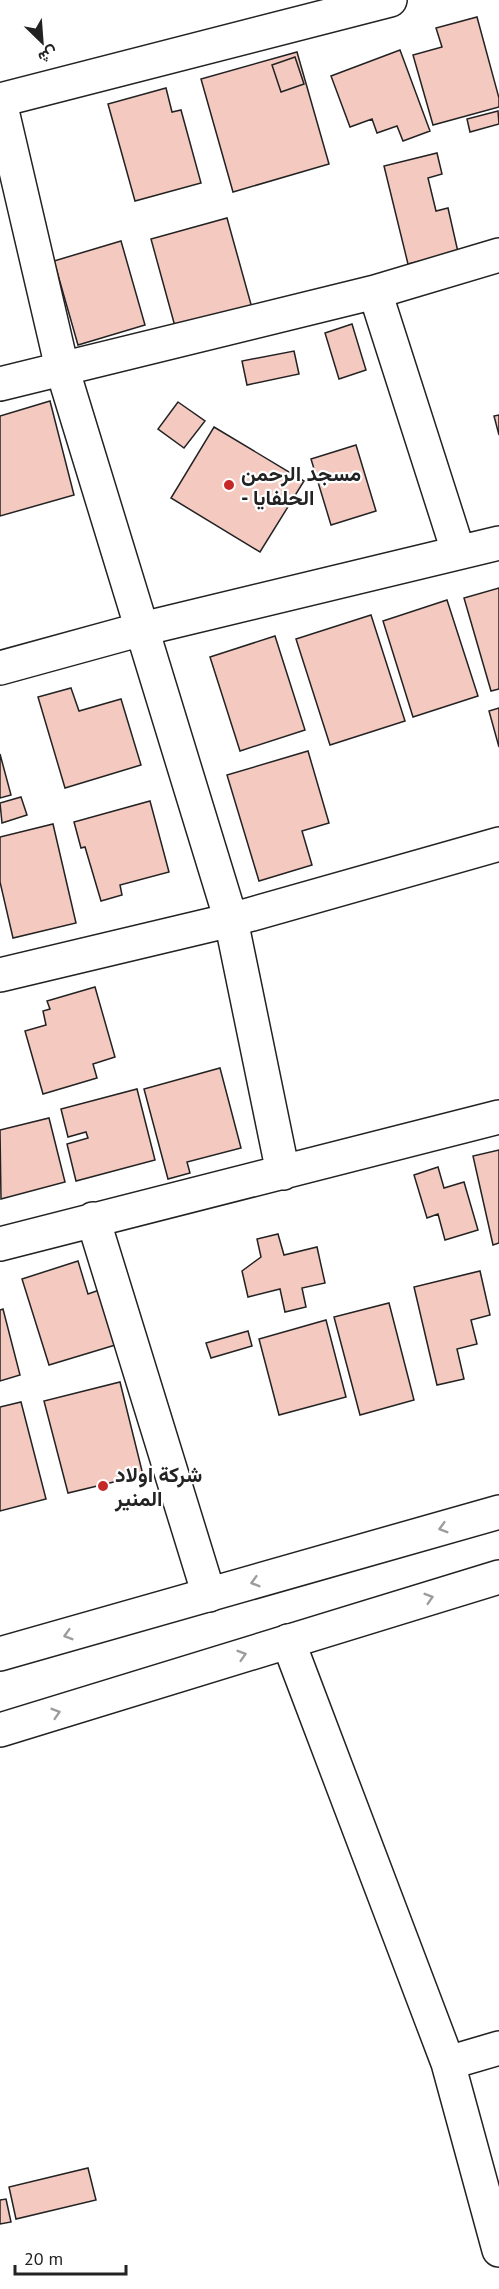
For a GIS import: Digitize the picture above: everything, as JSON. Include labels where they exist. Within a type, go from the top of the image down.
[{"type":"street","points":[[283,1173],[231,920],[62,368],[0,101],[352,4],[390,0]]},
{"type":"street","points":[[0,384],[375,292],[499,255]]},
{"type":"street","points":[[375,292],[458,551]]},
{"type":"street","points":[[0,668],[142,629],[458,551],[499,543]]},
{"type":"street","points":[[0,975],[231,920],[499,844]]},
{"type":"street","points":[[0,1244],[499,1118]]},
{"type":"street","points":[[93,1219],[209,1595]]},
{"type":"street","points":[[0,1654],[499,1512]]},
{"type":"street","points":[[0,1730],[499,1577]]},
{"type":"street","points":[[288,1641],[448,2063],[499,2250]]},
{"type":"street","points":[[448,2063],[499,2048]]},
{"type":"building","points":[[477,17],[499,98],[499,107],[433,125],[413,55],[442,47],[436,28]]},
{"type":"building","points":[[400,50],[430,131],[403,141],[397,126],[377,133],[372,119],[350,127],[331,76]]},
{"type":"building","points":[[297,52],[329,164],[233,192],[201,79]],"holes":[[[295,57],[304,84],[281,92],[272,65]]]},
{"type":"building","points":[[295,57],[304,84],[281,92],[272,65]]},
{"type":"building","points":[[166,88],[172,112],[181,110],[201,183],[135,201],[108,104]]},
{"type":"building","points":[[498,111],[499,124],[470,132],[467,119]]},
{"type":"building","points":[[437,153],[442,174],[428,178],[436,211],[448,208],[458,252],[408,264],[384,166]]},
{"type":"building","points":[[227,218],[252,308],[176,330],[151,239]]},
{"type":"building","points":[[121,241],[145,325],[78,345],[54,261]]},
{"type":"building","points":[[352,324],[366,370],[339,379],[325,333]]},
{"type":"building","points":[[294,351],[299,374],[247,385],[242,361]]},
{"type":"building","points":[[50,401],[74,495],[0,516],[0,416]]},
{"type":"building","points":[[178,402],[205,421],[184,448],[158,429]]},
{"type":"building","points":[[499,415],[499,435],[494,416]]},
{"type":"building","points":[[214,427],[304,481],[260,552],[171,498]]},
{"type":"building","points":[[356,445],[376,511],[331,525],[311,459]]},
{"type":"building","points":[[499,588],[499,689],[491,691],[464,598]]},
{"type":"building","points":[[447,600],[478,696],[413,717],[383,621]]},
{"type":"building","points":[[371,615],[405,721],[330,745],[296,639]]},
{"type":"building","points":[[275,636],[305,730],[240,751],[210,657]]},
{"type":"building","points":[[71,688],[79,711],[121,699],[141,765],[65,788],[38,697]]},
{"type":"building","points":[[499,708],[499,747],[489,711]]},
{"type":"building","points":[[308,751],[329,823],[302,831],[312,865],[259,881],[227,775]]},
{"type":"building","points":[[0,754],[11,795],[0,798]]},
{"type":"building","points":[[21,797],[27,815],[2,823],[0,803]]},
{"type":"building","points":[[150,801],[169,872],[120,885],[122,895],[101,901],[85,847],[81,848],[74,822]]},
{"type":"building","points":[[53,824],[76,923],[13,938],[0,882],[0,837]]},
{"type":"building","points":[[95,987],[115,1057],[93,1064],[97,1078],[43,1094],[25,1031],[46,1025],[43,1011],[50,1009],[47,1001]]},
{"type":"building","points":[[220,1068],[241,1148],[187,1162],[190,1173],[168,1179],[144,1089]]},
{"type":"building","points":[[137,1089],[155,1160],[76,1181],[67,1144],[88,1138],[86,1132],[68,1137],[61,1109]]},
{"type":"building","points":[[49,1118],[65,1182],[1,1199],[0,1130]]},
{"type":"building","points":[[499,1150],[499,1243],[493,1245],[473,1156]]},
{"type":"building","points":[[438,1167],[444,1188],[464,1182],[478,1230],[445,1240],[438,1214],[427,1218],[414,1175]]},
{"type":"building","points":[[278,1234],[284,1255],[317,1247],[325,1283],[302,1288],[306,1307],[285,1312],[280,1289],[248,1297],[242,1271],[261,1257],[257,1239]]},
{"type":"building","points":[[78,1261],[88,1294],[105,1288],[122,1343],[49,1365],[22,1279]]},
{"type":"building","points":[[480,1271],[490,1315],[471,1320],[477,1344],[457,1349],[464,1379],[437,1385],[414,1287]]},
{"type":"building","points":[[389,1303],[414,1400],[360,1415],[334,1317]]},
{"type":"building","points":[[3,1309],[20,1375],[0,1381],[0,1310]]},
{"type":"building","points":[[326,1320],[346,1397],[279,1415],[259,1339]]},
{"type":"building","points":[[248,1331],[252,1346],[211,1358],[206,1343]]},
{"type":"building","points":[[120,1382],[143,1475],[68,1493],[44,1401]]},
{"type":"building","points":[[21,1402],[46,1499],[0,1511],[0,1407]]},
{"type":"building","points":[[88,2168],[96,2200],[16,2219],[9,2187]]},
{"type":"building","points":[[6,2199],[11,2222],[0,2224],[0,2200]]},
{"type":"place","name":"مسجد الرحمن - الحلفايا","points":[[229,485]]},
{"type":"place","name":"شركة اولاد المنير","points":[[103,1486]]}]
